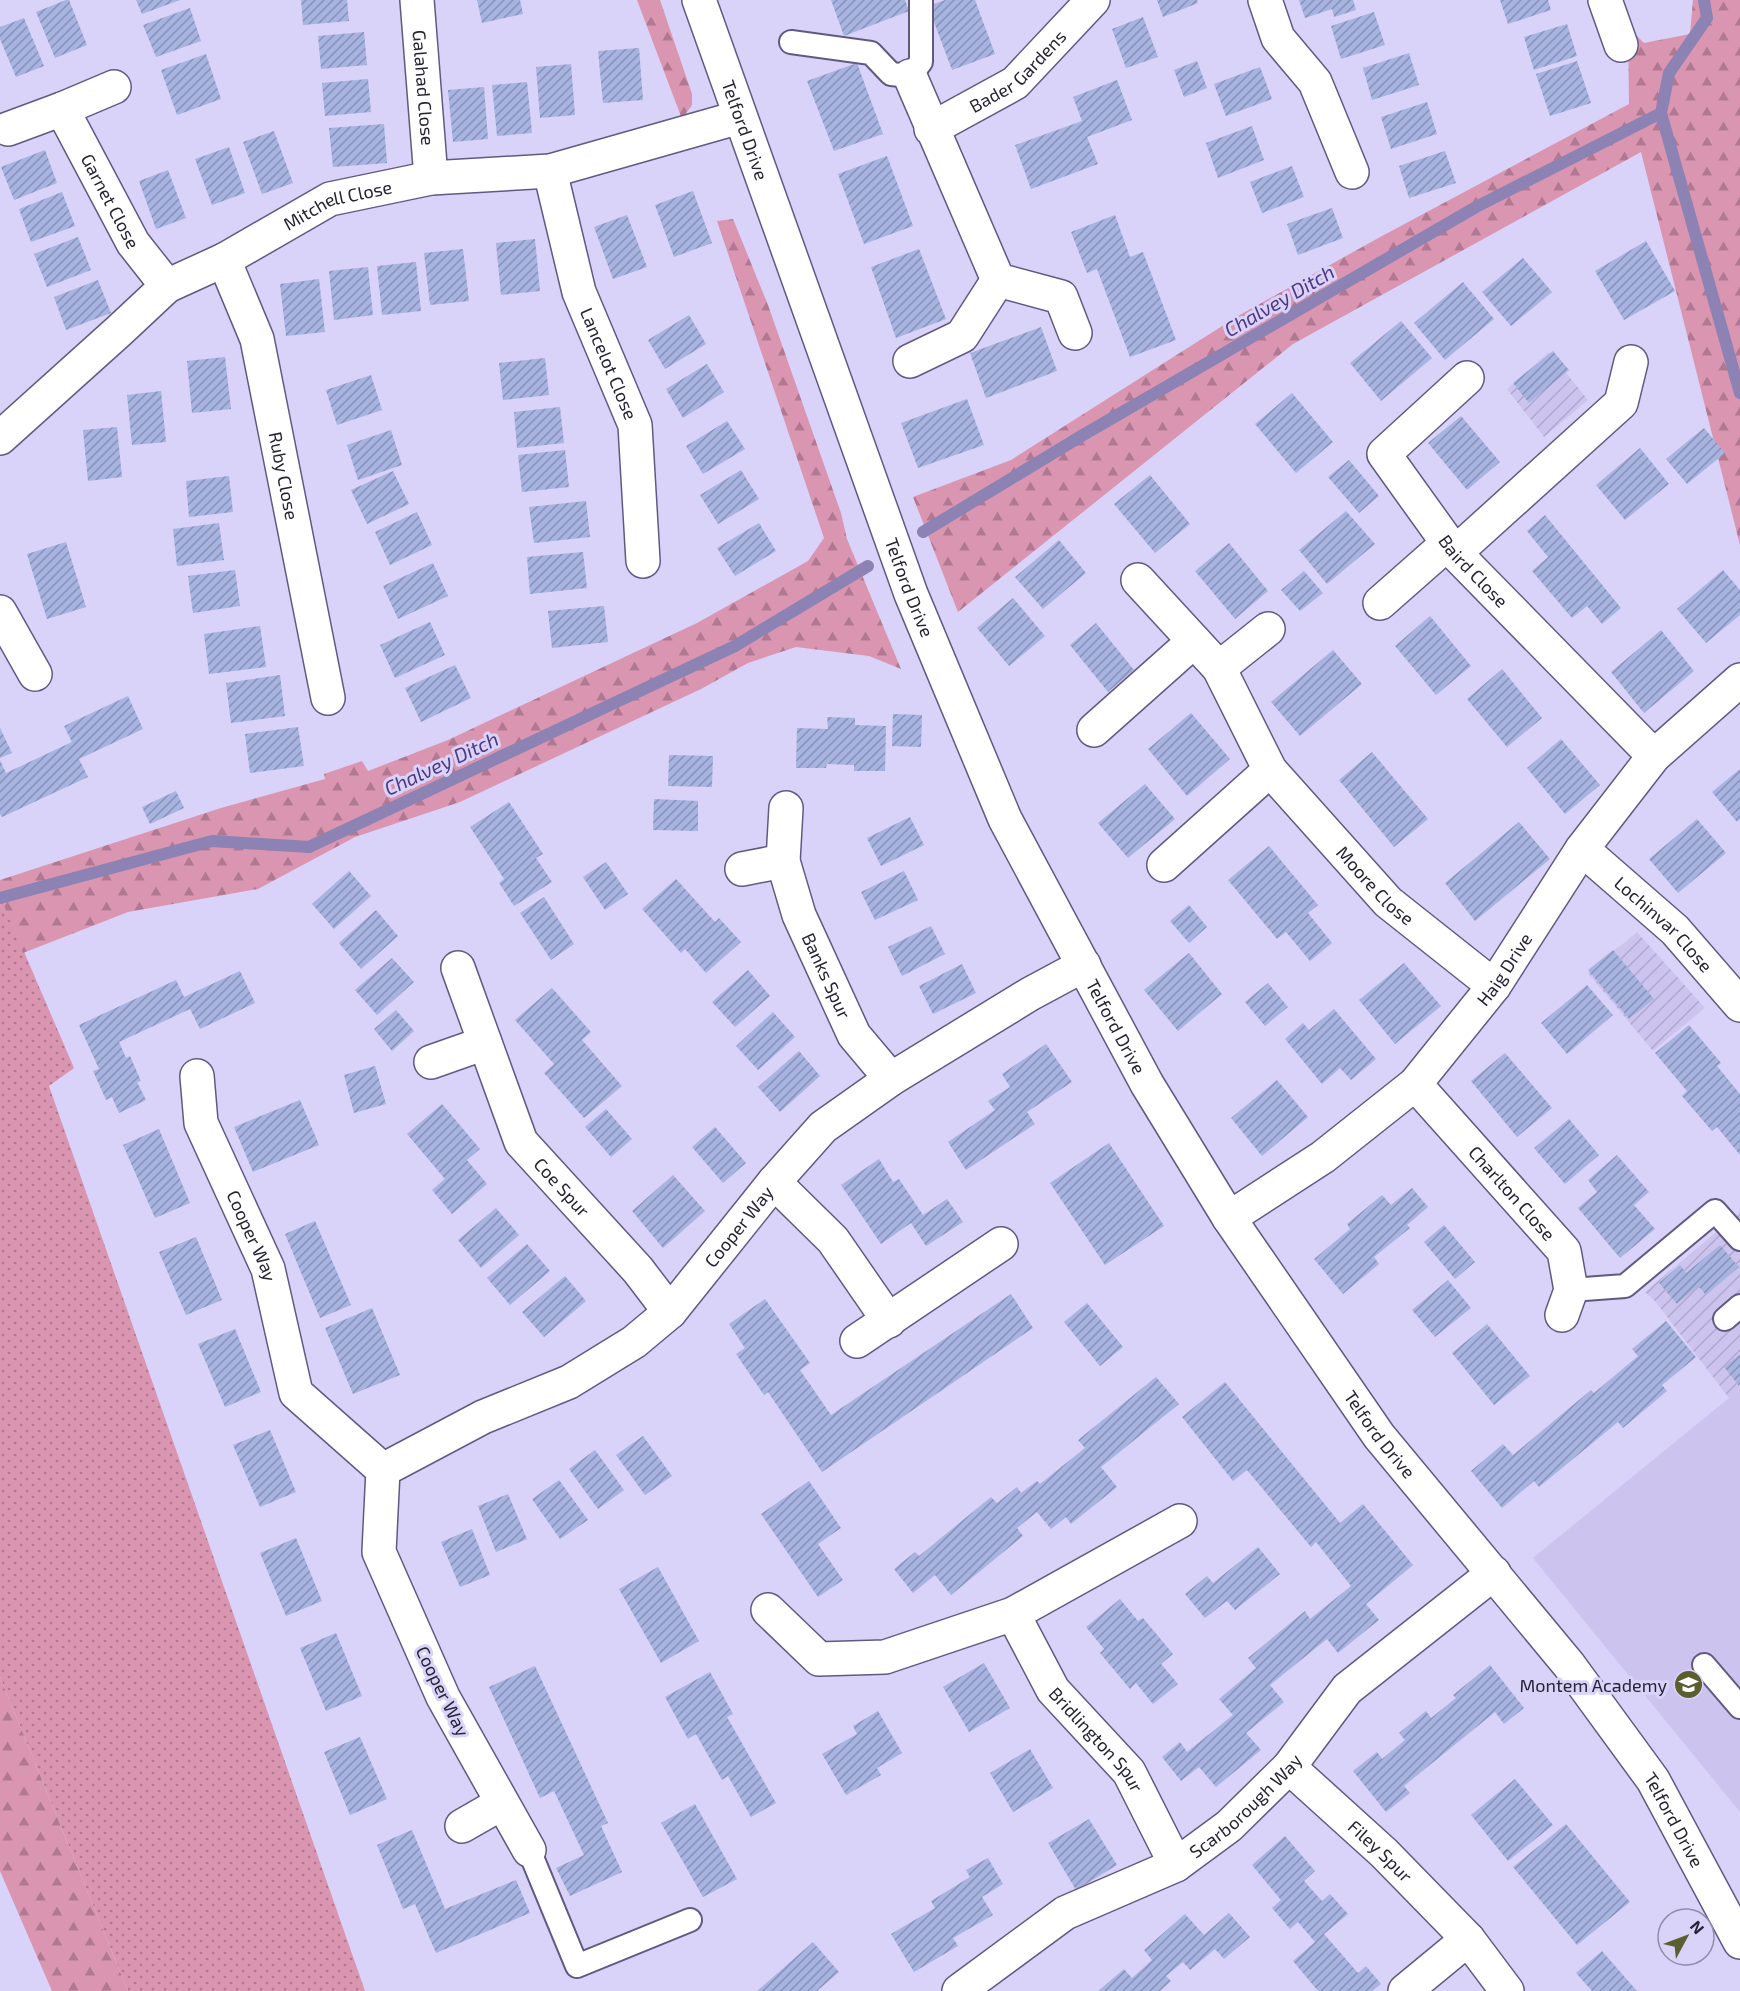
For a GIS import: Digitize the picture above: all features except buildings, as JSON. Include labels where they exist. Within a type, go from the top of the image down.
[{"type":"street","name":"Galahad Close","points":[[417,0],[431,178]]},
{"type":"street","name":"Telford Drive","points":[[699,0],[911,594],[1005,819],[1148,1084],[1229,1218],[1379,1436],[1569,1665],[1653,1780],[1740,1942]]},
{"type":"street","name":"Bader Gardens","points":[[931,129],[1015,83],[1093,0]]},
{"type":"street","points":[[1264,0],[1278,38],[1315,82],[1352,172]]},
{"type":"street","points":[[1605,0],[1621,45]]},
{"type":"street","points":[[910,76],[998,280]]},
{"type":"street","points":[[8,129],[114,87]]},
{"type":"street","name":"Garnet Close","points":[[62,109],[133,243],[167,286]]},
{"type":"street","name":"Mitchell Close","points":[[0,438],[167,286],[224,260],[330,199],[431,178],[550,171],[740,117]]},
{"type":"street","name":"Lancelot Close","points":[[550,171],[579,292],[635,425],[643,561]]},
{"type":"street","name":"Ruby Close","points":[[224,260],[257,339],[328,698]]},
{"type":"street","points":[[998,280],[1061,297],[1075,333]]},
{"type":"street","points":[[910,360],[962,336],[998,280]]},
{"type":"street","points":[[1380,603],[1451,549],[1621,403],[1631,362]]},
{"type":"street","name":"Baird Close","points":[[1467,378],[1384,454],[1451,549],[1654,756]]},
{"type":"street","name":"Moore Close","points":[[1138,580],[1219,668],[1270,770],[1388,902],[1494,986]]},
{"type":"street","points":[[0,612],[35,674]]},
{"type":"street","points":[[1219,668],[1268,629]]},
{"type":"street","points":[[1095,730],[1194,641]]},
{"type":"street","name":"Haig Drive","points":[[1229,1218],[1323,1157],[1415,1084],[1494,986],[1582,849],[1654,756],[1740,680]]},
{"type":"street","points":[[1164,865],[1270,770]]},
{"type":"street","name":"Banks Spur","points":[[786,808],[783,861],[799,915],[854,1035],[891,1079]]},
{"type":"street","name":"Lochinvar Close","points":[[1582,849],[1675,930],[1740,1005]]},
{"type":"street","points":[[742,869],[783,861]]},
{"type":"street","name":"Cooper Way","points":[[383,1470],[483,1417],[569,1382],[634,1342],[670,1312],[774,1182],[823,1127],[891,1079],[1030,994],[1084,966]]},
{"type":"street","name":"Coe Spur","points":[[458,968],[521,1142],[638,1270],[670,1312]]},
{"type":"street","points":[[431,1062],[485,1043]]},
{"type":"street","name":"Cooper Way","points":[[197,1076],[201,1123],[268,1269],[296,1393],[383,1470]]},
{"type":"street","name":"Charlton Close","points":[[1415,1084],[1564,1251],[1567,1303]]},
{"type":"street","points":[[774,1182],[833,1240],[889,1321]]},
{"type":"street","points":[[857,1341],[1001,1244]]},
{"type":"street","name":"Cooper Way","points":[[383,1470],[379,1552],[443,1697],[529,1850]]},
{"type":"street","points":[[768,1610],[819,1659],[885,1657],[1013,1614],[1180,1521]]},
{"type":"street","name":"Scarborough Way","points":[[959,1991],[1065,1913],[1176,1865],[1229,1826],[1289,1767],[1347,1689],[1494,1573]]},
{"type":"street","name":"Bridlington Spur","points":[[1013,1614],[1053,1690],[1129,1772],[1176,1865]]},
{"type":"street","name":"Filey Spur","points":[[1289,1767],[1384,1853],[1468,1939],[1508,1991]]},
{"type":"street","points":[[462,1826],[502,1803]]},
{"type":"street","points":[[1405,1991],[1468,1939]]},
{"type":"lane","points":[[791,42],[871,53],[891,74],[910,76],[921,62],[921,0]]},
{"type":"lane","points":[[1567,1303],[1625,1286],[1715,1211],[1740,1239]]},
{"type":"lane","points":[[1704,1665],[1740,1707]]},
{"type":"lane","points":[[529,1850],[577,1966],[690,1920]]},
{"type":"shaded area","points":[[1549,352],[1588,400],[1544,437],[1507,389]]},
{"type":"shaded area","points":[[1637,932],[1705,1008],[1653,1051],[1588,973]]},
{"type":"shaded area","points":[[1740,1212],[1740,1389],[1729,1398],[1655,1301],[1645,1292]]},
{"type":"shaded area","name":"Montem Academy","points":[[1740,1389],[1740,1812],[1533,1558]]},
{"type":"green space","points":[[637,0],[660,0],[692,94],[692,105],[682,119]]},
{"type":"green space","points":[[1693,0],[1740,0],[1740,545],[1641,152],[1293,344],[958,612],[913,497],[1011,460],[1238,316],[1629,104],[1628,27],[1644,43],[1690,34]]},
{"type":"green space","points":[[733,219],[768,305],[841,513],[847,539],[901,669],[869,656],[796,647],[748,663],[701,689],[460,802],[355,837],[258,889],[128,912],[23,953],[0,896],[0,880],[221,808],[325,779],[324,774],[362,761],[368,771],[448,740],[697,623],[808,561],[824,538],[717,221]]},
{"type":"green space","points":[[0,896],[74,1068],[49,1086],[365,1991],[128,1991],[0,1677]]},
{"type":"green space","points":[[0,1677],[128,1991],[52,1991],[0,1871]]},
{"type":"waterway","points":[[1704,0],[1707,18],[1669,73],[1661,113],[1740,393]]},
{"type":"waterway","name":"Chalvey Ditch","points":[[923,532],[1083,435],[1476,207],[1661,113]]},
{"type":"waterway","name":"Chalvey Ditch","points":[[0,898],[212,841],[309,847],[735,646],[868,566]]},
{"type":"place","name":"Montem Academy","points":[[1688,1685]]}]
